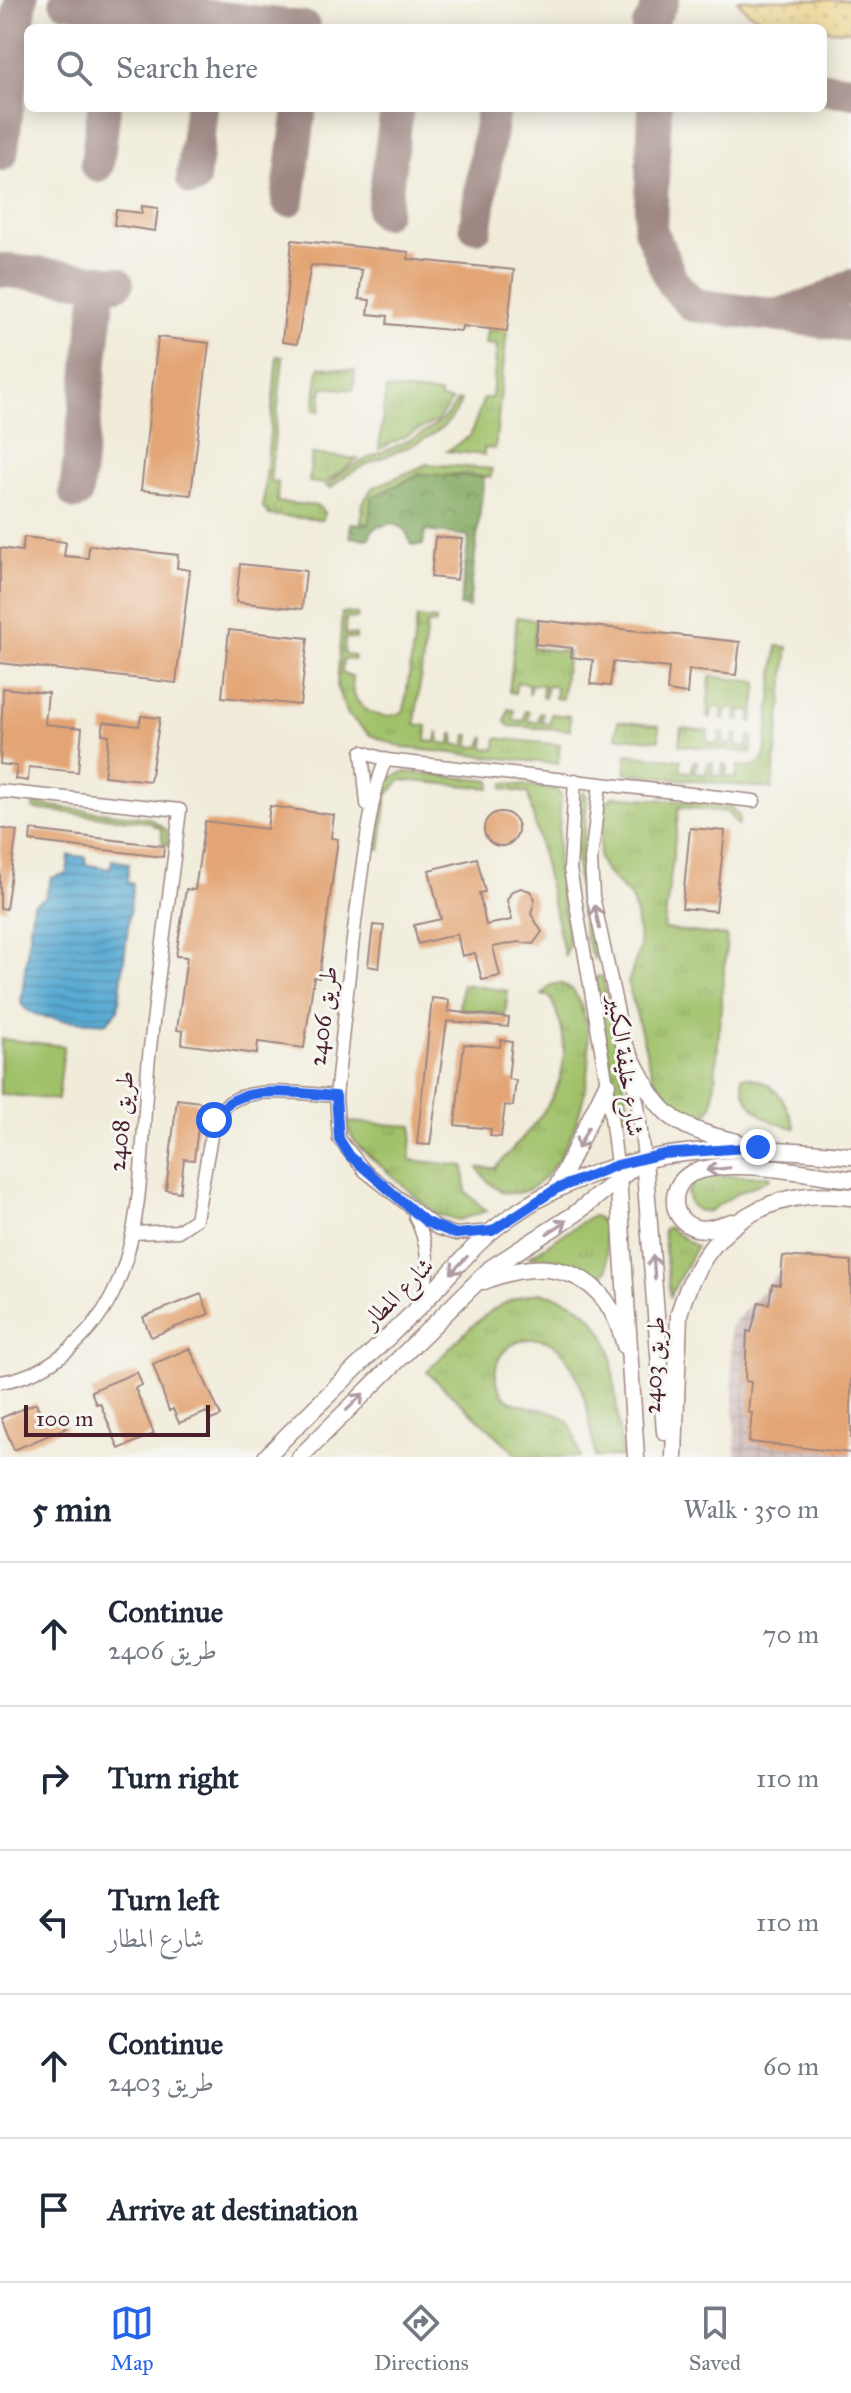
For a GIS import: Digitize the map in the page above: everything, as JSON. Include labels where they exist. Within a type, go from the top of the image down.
[{"type":"main road","points":[[624,1044],[650,1094],[669,1118],[700,1133],[758,1147],[851,1156]]},
{"type":"main road","points":[[556,1189],[607,1084]]},
{"type":"main road","points":[[644,1158],[758,1147]]},
{"type":"main road","name":"شارع المطار","points":[[300,1457],[470,1287],[503,1259],[553,1230],[618,1173],[644,1158]]},
{"type":"main road","name":"شارع خليفة الكبير","points":[[644,1158],[671,1457]]},
{"type":"main road","points":[[741,1219],[697,1229],[683,1222],[675,1209],[674,1194],[681,1181],[694,1172],[721,1168],[851,1179]]},
{"type":"main road","name":"شارع المطار","points":[[266,1457],[492,1231],[556,1189],[618,1173]]},
{"type":"main road","name":"شارع خليفة الكبير","points":[[618,1173],[636,1457]]},
{"type":"main road","name":"طريق 2403","points":[[671,1457],[677,1337],[686,1292],[708,1251],[741,1219],[785,1199],[810,1195],[851,1197]]},
{"type":"main road","points":[[470,1287],[519,1268],[542,1267],[564,1271],[584,1280],[614,1314],[632,1379]]},
{"type":"street","name":"طريق 2406","points":[[367,834],[362,752],[387,760],[754,801]]},
{"type":"street","name":"طريق 2406","points":[[133,1233],[178,1231],[196,1219],[214,1120],[221,1110],[260,1092],[336,1096],[367,834],[376,778],[387,760]]},
{"type":"street","name":"شارع خليفة الكبير","points":[[575,780],[570,869],[607,1084],[618,1173]]},
{"type":"street","name":"شارع خليفة الكبير","points":[[600,784],[590,873],[644,1158]]},
{"type":"street","name":"طريق 2408","points":[[0,791],[180,810],[149,1059],[133,1233],[117,1285],[103,1312],[83,1337],[57,1359],[3,1383]]},
{"type":"street","points":[[586,966],[598,972],[608,968]]},
{"type":"street","points":[[336,1096],[336,1123],[343,1148],[365,1171],[414,1213],[437,1228],[456,1234],[492,1231]]},
{"type":"street","points":[[414,1213],[426,1242],[429,1276],[420,1306]]},
{"type":"shaded area","points":[[790,1260],[851,1267],[851,1457],[736,1457],[730,1327]]},
{"type":"green space","points":[[487,329],[507,331],[495,449],[484,448],[484,455],[447,451],[470,436],[484,398],[492,398],[497,345],[485,344]]},
{"type":"green space","points":[[277,356],[283,357],[270,482],[278,483],[277,502],[318,506],[324,512],[323,520],[269,515],[263,508]]},
{"type":"green space","points":[[319,367],[355,371],[353,390],[323,387],[320,411],[314,410]]},
{"type":"green space","points":[[386,389],[440,394],[440,399],[452,401],[437,421],[379,449]]},
{"type":"green space","points":[[457,401],[461,401],[452,417],[439,430],[422,441],[363,466],[331,488],[326,486],[358,463],[433,427]]},
{"type":"green space","points":[[312,454],[358,459],[323,484],[309,482]]},
{"type":"green space","points":[[427,464],[492,469],[491,477],[453,474],[369,525],[361,524],[363,503],[372,488]]},
{"type":"green space","points":[[420,474],[484,477],[469,608],[460,606],[469,536],[425,531],[423,545],[412,545],[405,530],[393,523],[374,528],[368,539],[350,537],[350,523],[369,524],[372,497]]},
{"type":"green space","points":[[342,613],[358,614],[357,619],[346,618],[345,634],[356,635],[356,639],[345,638],[344,654],[354,656],[354,660],[343,659],[342,673],[352,676],[355,696],[367,710],[384,716],[404,711],[417,618],[436,620],[436,624],[427,624],[415,724],[427,726],[426,741],[436,742],[438,732],[440,743],[451,744],[452,734],[455,734],[454,744],[465,746],[467,735],[470,735],[469,746],[480,747],[485,737],[484,748],[496,749],[497,738],[560,745],[558,764],[404,748],[370,735],[348,715],[337,688]]},
{"type":"green space","points":[[517,617],[536,620],[533,648],[568,652],[562,699],[555,698],[556,687],[547,686],[545,697],[542,697],[543,685],[531,684],[529,695],[528,684],[517,682],[515,693],[509,692]]},
{"type":"green space","points":[[777,646],[788,647],[772,789],[625,773],[627,754],[681,760],[681,771],[692,772],[693,761],[697,761],[695,773],[706,774],[708,763],[713,763],[712,775],[722,776],[723,764],[727,765],[726,776],[736,778],[738,766],[758,764],[765,754]]},
{"type":"green space","points":[[710,676],[758,682],[753,722],[750,722],[751,711],[741,710],[740,721],[736,720],[737,709],[727,708],[725,719],[722,719],[722,708],[712,707],[711,718],[707,717]]},
{"type":"green space","points":[[508,709],[514,710],[513,720],[524,721],[525,711],[529,712],[528,721],[538,722],[540,713],[543,713],[542,723],[550,724],[551,714],[570,716],[570,730],[509,726],[505,722]]},
{"type":"green space","points":[[618,721],[659,726],[659,740],[616,737]]},
{"type":"green space","points":[[681,728],[708,731],[707,742],[718,744],[720,733],[724,733],[723,744],[732,745],[734,735],[737,735],[736,746],[747,747],[749,736],[753,737],[751,753],[679,745]]},
{"type":"green space","points":[[407,772],[491,781],[490,788],[401,780],[387,795],[380,850],[373,848],[382,791],[388,781]]},
{"type":"green space","points":[[504,783],[554,789],[561,795],[557,866],[569,942],[565,957],[528,793],[503,789]]},
{"type":"green space","points":[[584,792],[587,796],[582,861],[596,952],[594,959],[588,947],[577,877],[577,825]]},
{"type":"green space","points":[[614,796],[729,805],[740,817],[738,826],[727,812],[679,807],[664,929],[727,936],[713,1103],[705,1120],[678,1109],[653,1077],[628,983],[640,947],[636,915],[632,899],[605,871],[599,858],[604,804]]},
{"type":"green space","points":[[33,804],[149,818],[167,830],[168,845],[163,844],[161,829],[148,822],[33,809]]},
{"type":"green space","points":[[603,977],[630,1116],[618,1117],[595,979]]},
{"type":"green space","points":[[560,983],[573,990],[586,1024],[588,1064],[581,1106],[567,1144],[547,1174],[525,1191],[501,1191],[478,1168],[495,1168],[530,1130],[555,1091],[562,1071],[564,1048],[561,1024],[550,997],[542,995],[551,985]]},
{"type":"green space","points":[[462,984],[508,991],[505,1015],[459,1009]]},
{"type":"green space","points":[[1,1039],[64,1046],[58,1100],[0,1094]]},
{"type":"green space","points":[[742,1076],[763,1082],[778,1093],[788,1108],[795,1128],[775,1123],[758,1112],[747,1097]]},
{"type":"green space","points":[[348,1122],[413,1126],[410,1160],[464,1166],[466,1192],[486,1211],[459,1220],[436,1214],[357,1145],[348,1130]]},
{"type":"green space","points":[[710,1176],[769,1176],[770,1179],[738,1193],[708,1212],[696,1210],[687,1193],[696,1180]]},
{"type":"green space","points":[[591,1216],[597,1217],[604,1225],[608,1269],[598,1280],[560,1260],[529,1257]]},
{"type":"green space","points":[[668,1227],[696,1247],[670,1296],[663,1230]]},
{"type":"green space","points":[[540,1293],[565,1299],[585,1311],[606,1340],[611,1352],[622,1457],[595,1457],[582,1388],[570,1363],[552,1344],[529,1339],[507,1348],[496,1369],[497,1382],[510,1401],[564,1418],[573,1431],[580,1457],[520,1457],[427,1372],[464,1333],[491,1311],[522,1296]]},
{"type":"sand","points":[[737,0],[851,0],[851,31],[827,30],[827,24],[774,24],[747,11]]},
{"type":"water","points":[[69,855],[86,857],[85,864],[110,869],[112,860],[129,863],[127,882],[133,884],[118,1010],[106,1023],[46,1017],[26,1009],[21,1003],[33,904],[45,898],[51,878],[67,873]]},
{"type":"building","points":[[142,206],[158,208],[155,231],[114,225],[116,210],[142,213]]},
{"type":"building","points":[[292,240],[409,252],[408,259],[514,270],[507,331],[462,326],[461,331],[387,324],[388,316],[368,314],[370,300],[359,299],[362,270],[311,265],[297,344],[282,342]]},
{"type":"building","points":[[158,337],[209,343],[191,495],[141,490]]},
{"type":"building","points":[[24,537],[66,542],[64,556],[88,558],[89,545],[178,555],[177,568],[190,570],[176,683],[0,663],[0,548],[22,551]]},
{"type":"building","points":[[435,537],[462,539],[457,580],[431,577]]},
{"type":"building","points":[[240,564],[306,571],[302,609],[236,602]]},
{"type":"building","points":[[538,620],[740,642],[736,675],[689,670],[687,694],[667,691],[669,668],[613,662],[610,686],[590,684],[593,660],[571,657],[572,648],[535,644]]},
{"type":"building","points":[[229,630],[308,638],[300,705],[222,697]]},
{"type":"building","points":[[3,688],[48,693],[45,724],[82,728],[78,772],[29,767],[28,781],[15,779],[17,766],[0,764]]},
{"type":"building","points":[[141,716],[160,718],[150,781],[104,776],[109,735],[102,734],[104,722],[139,726]]},
{"type":"building","points":[[270,806],[334,815],[331,838],[338,839],[319,978],[314,977],[304,1048],[258,1042],[257,1054],[182,1044],[183,1031],[177,1030],[187,957],[176,956],[186,889],[195,890],[205,821],[267,829]]},
{"type":"building","points":[[501,812],[513,817],[518,829],[513,841],[501,846],[489,841],[484,829],[489,817]]},
{"type":"building","points":[[0,828],[17,831],[6,909],[0,908]]},
{"type":"building","points":[[690,828],[725,831],[716,911],[682,908]]},
{"type":"building","points":[[31,830],[164,846],[163,857],[30,841]]},
{"type":"building","points":[[477,858],[485,892],[479,893],[486,925],[512,920],[507,900],[512,891],[521,888],[530,891],[535,899],[531,914],[542,932],[533,944],[518,942],[493,947],[500,976],[482,980],[475,953],[462,956],[457,934],[418,944],[414,925],[441,919],[429,870]]},
{"type":"building","points":[[373,925],[384,926],[379,968],[368,966]]},
{"type":"building","points":[[432,998],[449,1000],[448,1011],[509,1018],[508,1027],[447,1021],[430,1145],[417,1144]]},
{"type":"building","points":[[501,1040],[512,1042],[508,1079],[516,1080],[513,1106],[505,1105],[501,1137],[490,1136],[491,1129],[455,1125],[464,1044],[500,1047]]},
{"type":"building","points":[[177,1099],[201,1102],[194,1160],[184,1159],[180,1192],[166,1190]]},
{"type":"building","points":[[783,1256],[851,1261],[851,1453],[749,1442],[752,1413],[748,1412],[751,1382],[745,1381],[747,1331],[751,1332],[759,1302],[769,1304],[772,1284],[780,1285]]},
{"type":"building","points":[[201,1294],[209,1314],[151,1337],[143,1317]]},
{"type":"building","points":[[190,1348],[221,1416],[211,1420],[207,1412],[179,1423],[173,1409],[169,1411],[153,1364]]},
{"type":"building","points":[[137,1372],[142,1385],[135,1388],[154,1434],[119,1449],[100,1403],[96,1404],[91,1391]]},
{"type":"building","points":[[36,1403],[43,1420],[60,1413],[66,1428],[14,1450],[1,1418]]},
{"type":"taxiway","points":[[1,154],[21,0]]},
{"type":"taxiway","points":[[66,0],[270,24]]},
{"type":"taxiway","points":[[650,24],[662,0]]},
{"type":"taxiway","points":[[827,88],[851,91]]},
{"type":"taxiway","points":[[97,165],[104,112]]},
{"type":"taxiway","points":[[193,179],[201,112]]},
{"type":"taxiway","points":[[288,200],[299,112]]},
{"type":"taxiway","points":[[383,212],[396,112]]},
{"type":"taxiway","points":[[476,226],[492,112]]},
{"type":"taxiway","points":[[655,112],[650,229],[672,282],[693,305],[851,325]]},
{"type":"taxiway","points":[[0,270],[117,283]]},
{"type":"taxiway","points":[[76,493],[100,281]]},
{"type":"taxiway","points":[[785,313],[820,302],[851,286]]},
{"type":"route","points":[[214,1120],[221,1110],[256,1092],[336,1096],[336,1123],[343,1148],[414,1213],[437,1228],[456,1234],[492,1231],[556,1189],[617,1165],[663,1154],[758,1147]]}]
